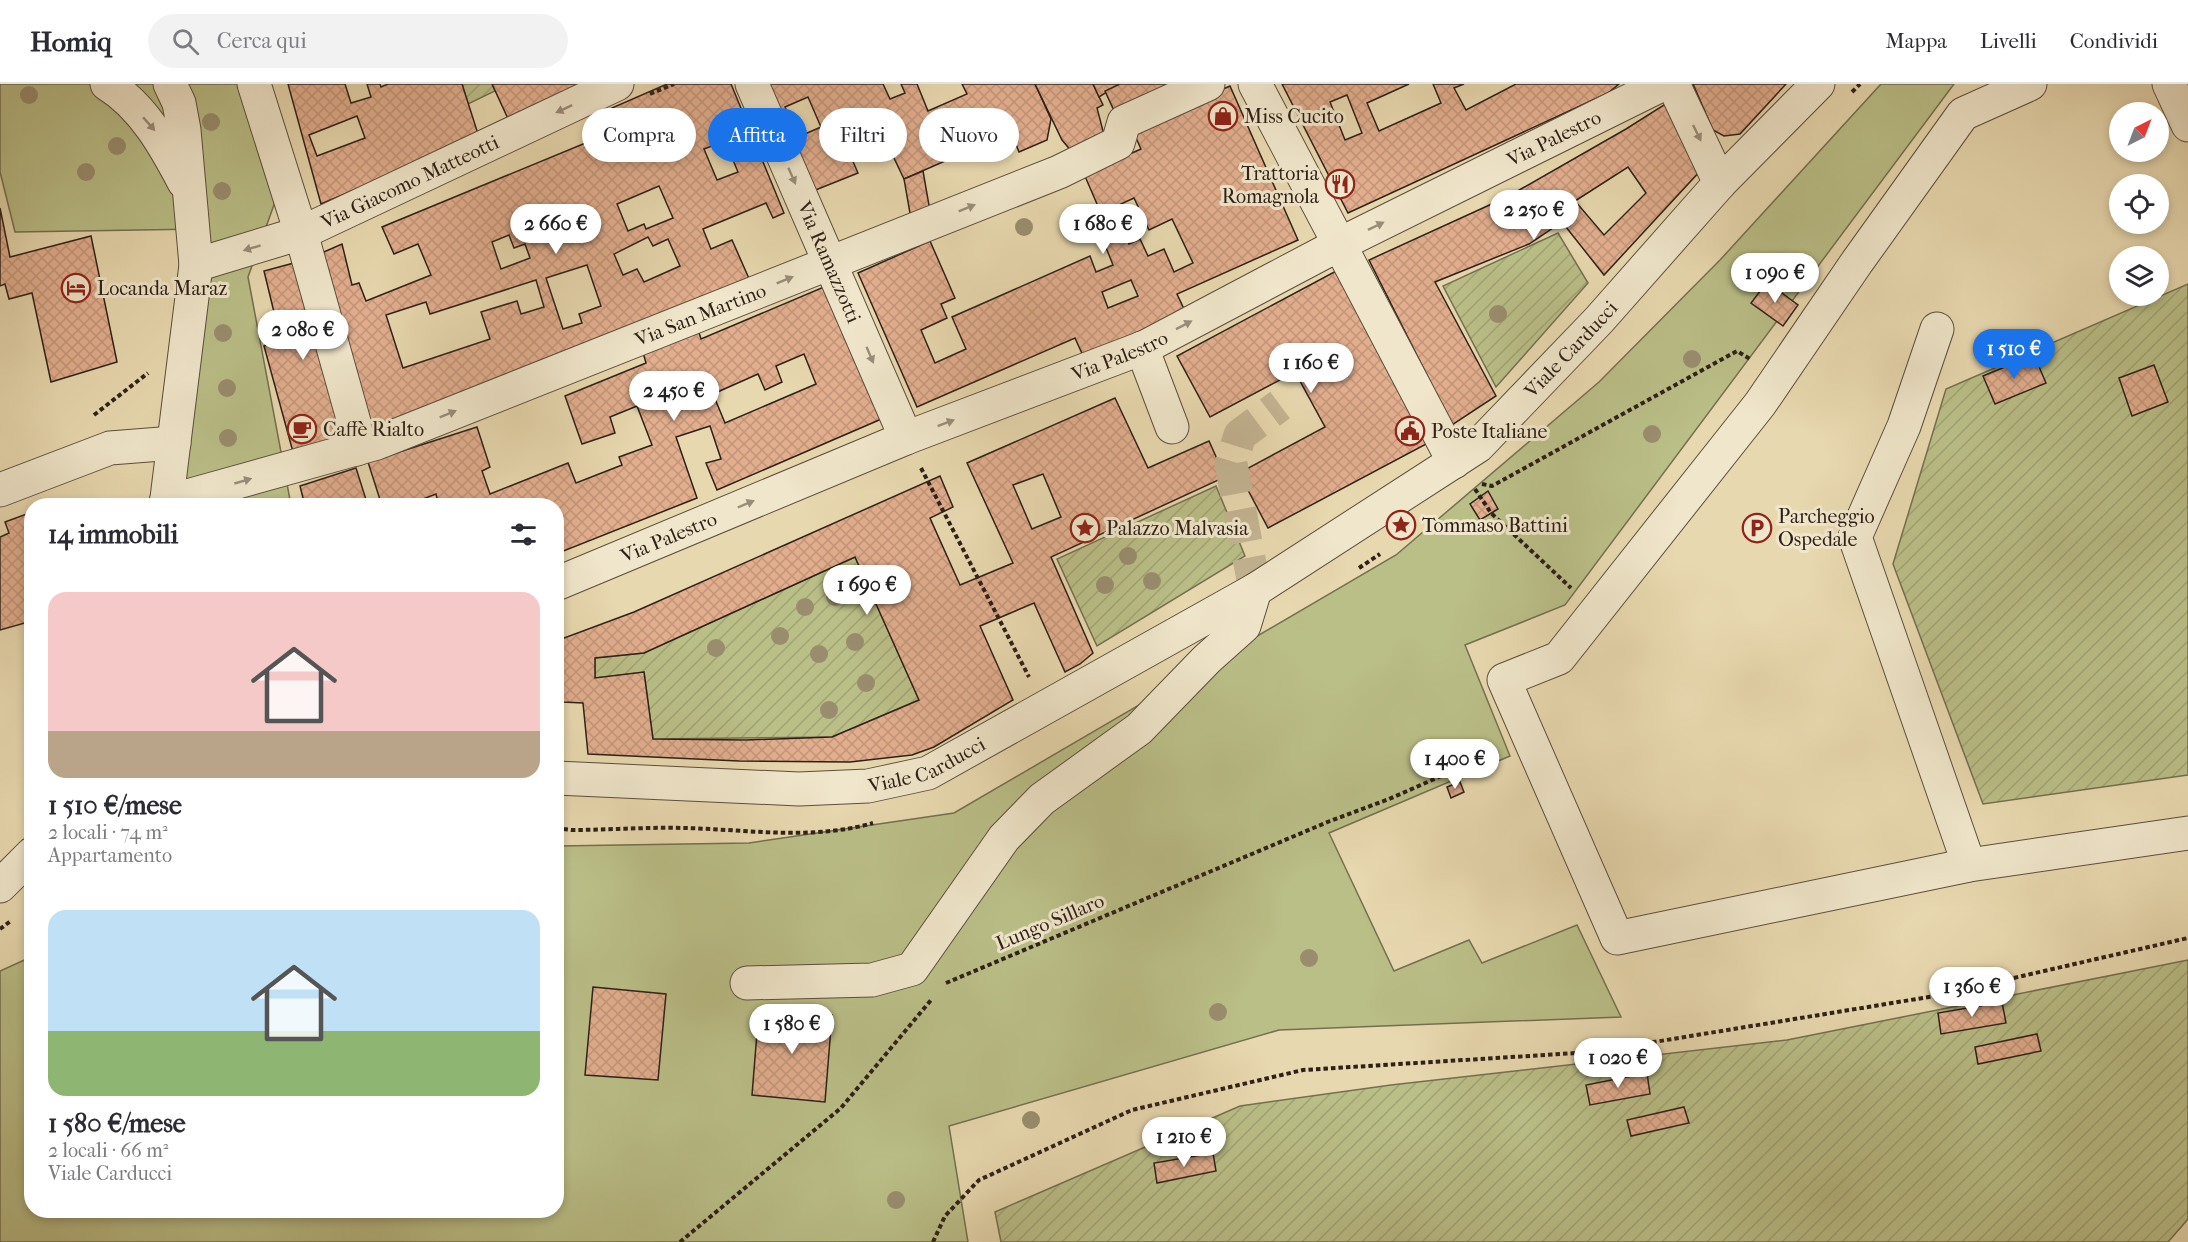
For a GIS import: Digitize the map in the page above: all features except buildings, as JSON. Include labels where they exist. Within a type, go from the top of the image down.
[{"type":"street","points":[[106,84],[136,110],[157,133],[192,196]]},
{"type":"street","points":[[167,498],[196,265],[192,196],[184,130],[178,103],[170,84]]},
{"type":"street","points":[[254,84],[301,233],[354,422],[357,449]]},
{"type":"street","name":"Via Giacomo Matteotti","points":[[196,265],[301,233],[617,84]]},
{"type":"street","name":"Via Ramazzotti","points":[[752,84],[906,438]]},
{"type":"street","name":"Via San Martino","points":[[187,498],[377,443],[1059,171],[1118,143],[1124,122],[1208,84]]},
{"type":"street","points":[[1255,84],[1338,245],[1462,472]]},
{"type":"street","name":"Via Palestro","points":[[564,581],[906,438],[1142,348],[1338,245],[1663,84]]},
{"type":"street","points":[[1673,84],[1720,183]]},
{"type":"street","name":"Viale Carducci","points":[[564,778],[799,789],[868,786],[928,773],[1462,472],[1478,446],[1599,320],[1720,183],[1818,84]]},
{"type":"street","points":[[2030,84],[1963,114],[1760,404],[1559,658],[1504,680],[1617,938],[1969,866],[2188,833]]},
{"type":"street","points":[[2169,84],[2188,125]]},
{"type":"street","points":[[1937,329],[1904,426],[1855,537],[1969,866]]},
{"type":"street","points":[[1142,348],[1172,427]]},
{"type":"street","points":[[0,490],[110,448],[174,443]]},
{"type":"street","points":[[747,983],[872,980],[912,969],[1004,838],[1042,800],[1139,729],[1207,658],[1244,626],[1255,590]]},
{"type":"street","points":[[0,887],[24,862]]},
{"type":"street","points":[[0,887],[24,871]]},
{"type":"path","points":[[1491,486],[1737,351],[1779,375]]},
{"type":"path","points":[[88,419],[149,372]]},
{"type":"path","points":[[906,438],[1045,708]]},
{"type":"path","points":[[1462,472],[1491,513],[1579,596]]},
{"type":"path","name":"Lungo Sillaro","points":[[945,984],[1308,830],[1389,799],[1500,750]]},
{"type":"path","points":[[933,1242],[945,1216],[979,1180],[1132,1110],[1303,1070],[1593,1052],[1935,996],[2188,938]]},
{"type":"path","points":[[680,1242],[841,1108],[937,993]]},
{"type":"green space","points":[[0,84],[242,84],[275,202],[248,277],[290,498],[179,498],[201,229],[15,232],[0,172]]},
{"type":"green space","points":[[462,84],[492,84],[495,91],[468,104]]},
{"type":"green space","points":[[1881,84],[1954,84],[1565,605],[1465,645],[1510,756],[1329,833],[1394,971],[1469,940],[1482,963],[1577,925],[1621,1017],[1279,1030],[949,1126],[968,1242],[0,1242],[0,971],[24,960],[24,1218],[564,1218],[564,846],[749,843],[954,813],[1396,555],[1599,382],[1720,260]]},
{"type":"green space","points":[[1558,233],[1588,283],[1496,387],[1443,286]]},
{"type":"green space","points":[[2188,284],[2188,775],[1983,804],[1893,564],[1946,389],[2137,306],[2169,306],[2169,292]]},
{"type":"green space","points":[[1216,486],[1245,556],[1097,646],[1057,559]]},
{"type":"green space","points":[[855,557],[919,700],[832,737],[653,739],[644,672],[595,678],[595,658],[644,653]]},
{"type":"green space","points":[[2188,960],[2188,1219],[2168,1242],[1001,1242],[995,1212],[1240,1106],[1391,1085],[1787,1040]]},
{"type":"tunnel","points":[[1255,590],[1231,464],[1240,435],[1280,405]]},
{"type":"place","name":"Miss Cucito","points":[[1223,116]]},
{"type":"place","name":"Trattoria Romagnola","points":[[1340,184]]},
{"type":"place","name":"Locanda Maraz","points":[[76,288]]},
{"type":"place","name":"Caffè Rialto","points":[[302,429]]},
{"type":"place","name":"Poste Italiane","points":[[1410,431]]},
{"type":"place","name":"Tommaso Battini","points":[[1401,525]]},
{"type":"place","name":"Palazzo Malvasia","points":[[1085,528]]},
{"type":"place","name":"Parcheggio Ospedale","points":[[1757,528]]}]
